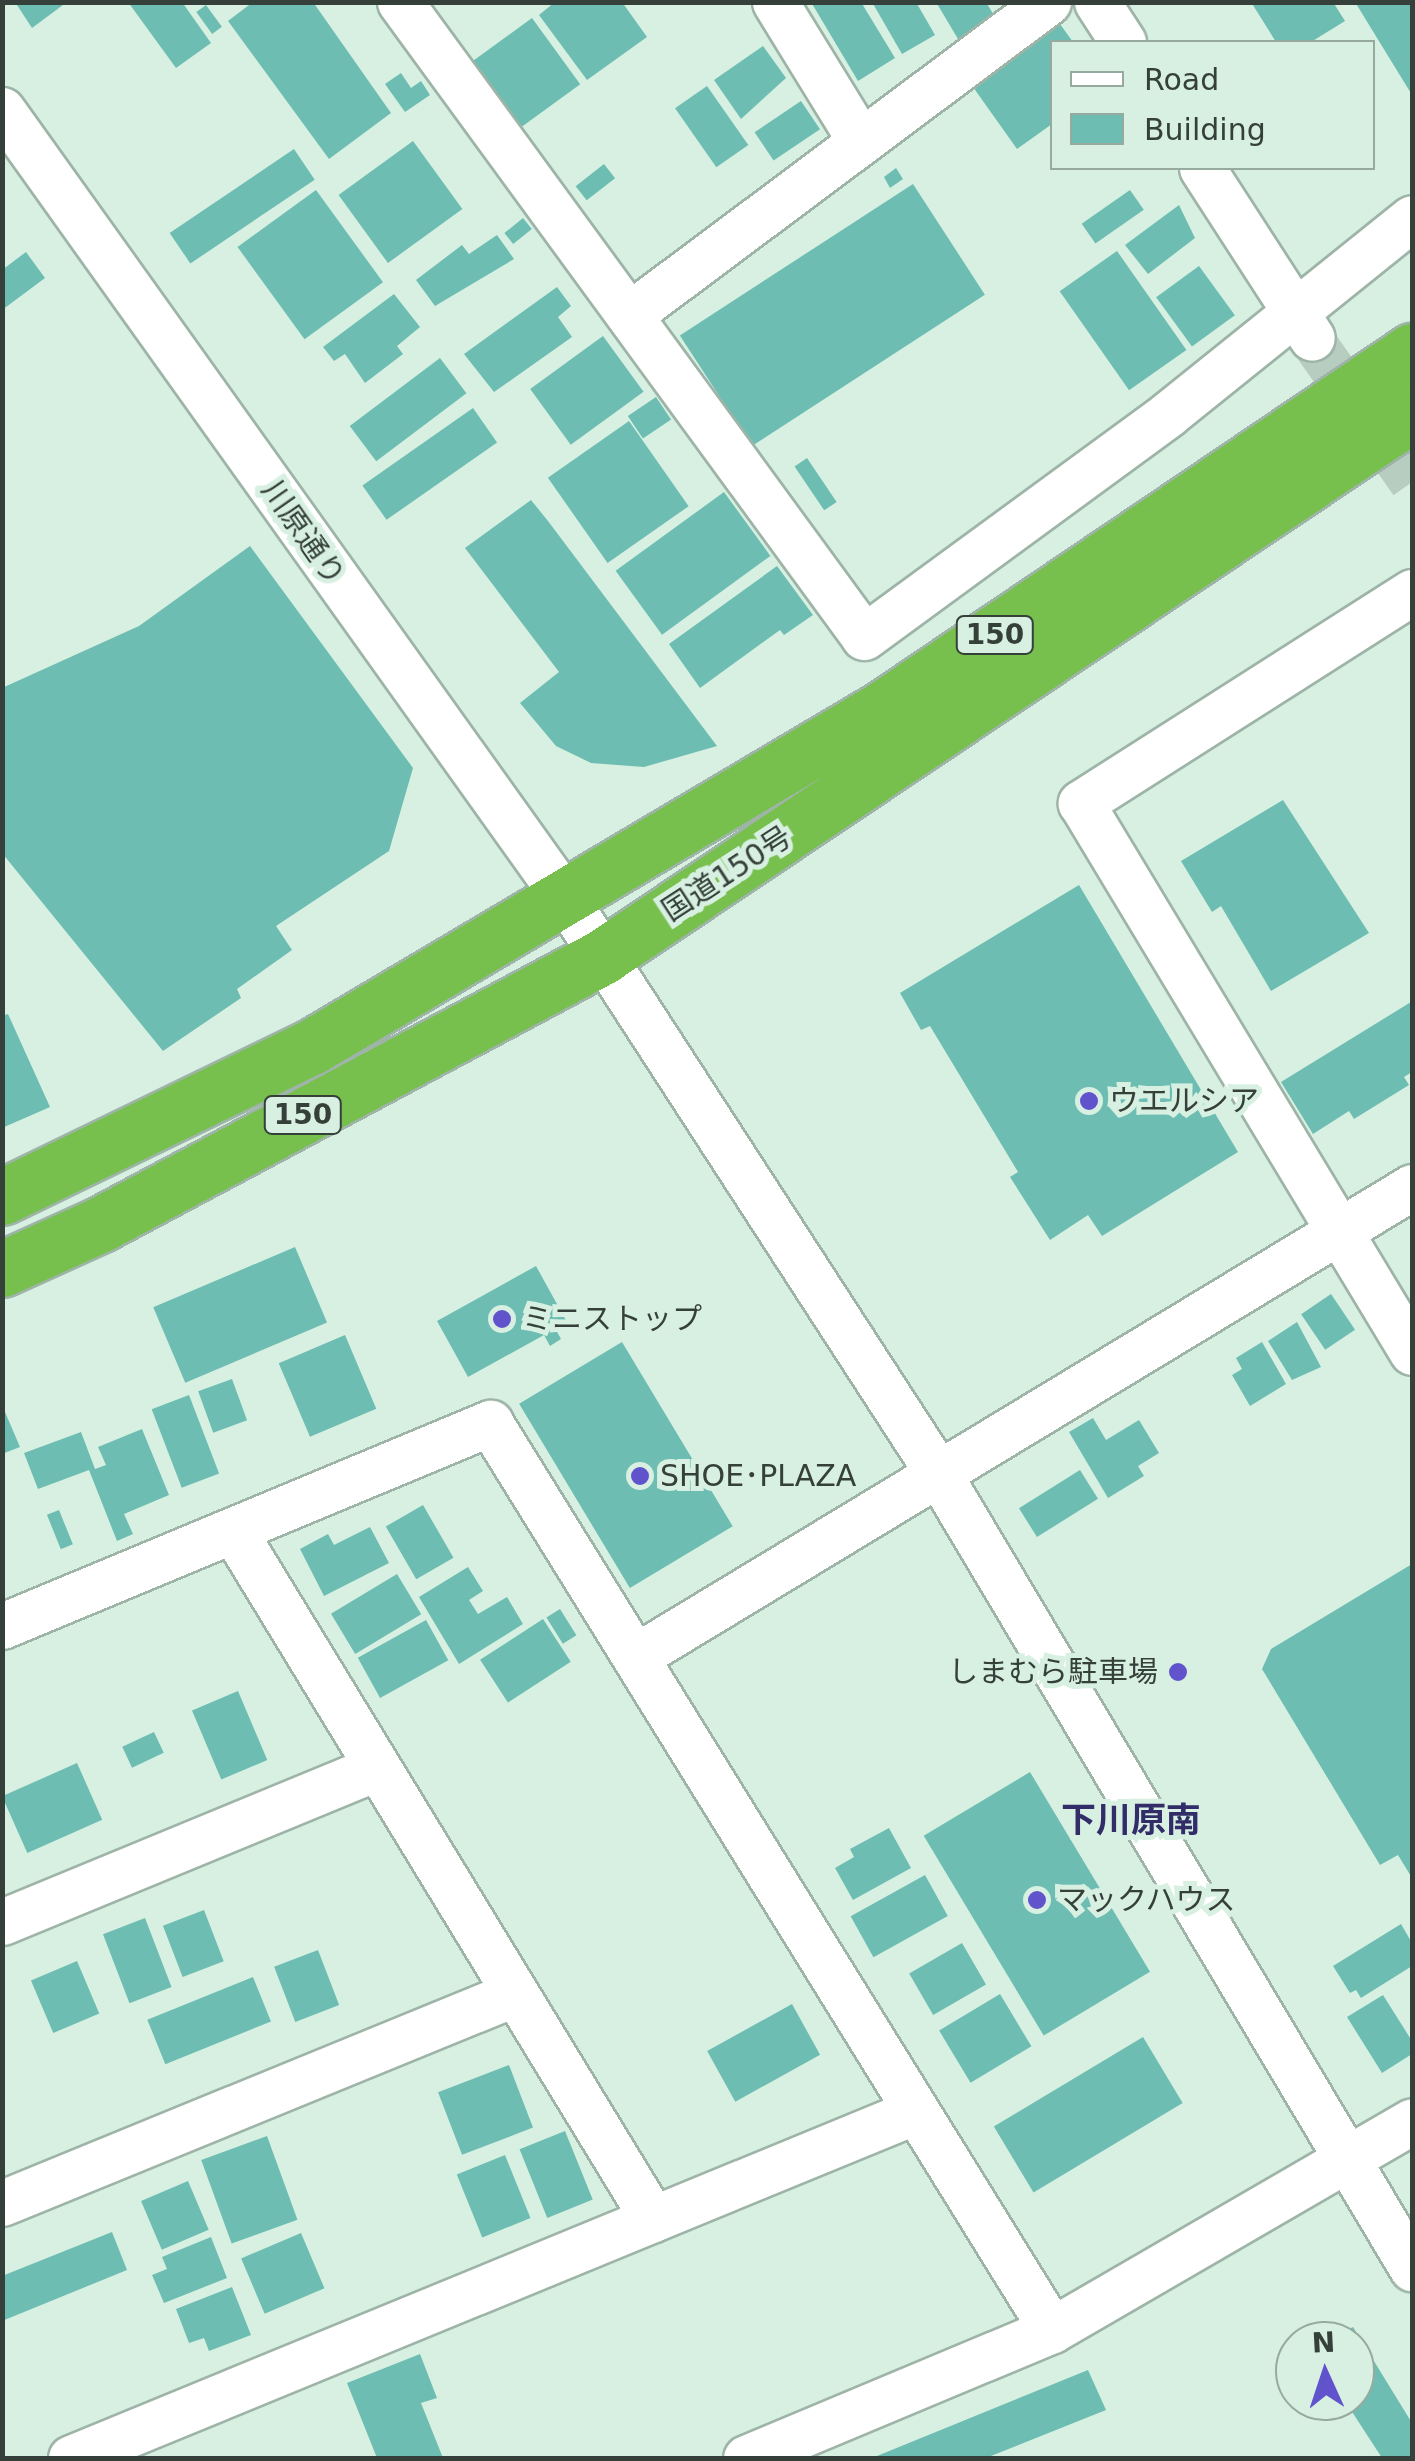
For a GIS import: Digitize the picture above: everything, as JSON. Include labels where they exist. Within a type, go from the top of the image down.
[{"type":"highway","name":"国道150号","points":[[2,1197],[313,1046],[882,709],[1412,351]]},
{"type":"highway","name":"国道150号","points":[[2,1269],[101,1224],[602,957],[1412,414]]},
{"type":"street","points":[[400,2],[864,636],[1305,328],[1412,218]]},
{"type":"street","points":[[775,2],[861,142]]},
{"type":"street","points":[[629,316],[1048,2]]},
{"type":"street","points":[[1098,2],[1122,40]]},
{"type":"street","name":"川原通り","points":[[2,110],[565,898],[938,1472],[1412,2268]]},
{"type":"street","points":[[1203,170],[1305,328]]},
{"type":"street","points":[[1412,592],[1362,630],[1081,804],[1412,1352]]},
{"type":"street","points":[[635,1657],[1412,1187]]},
{"type":"street","points":[[2,1626],[490,1423],[1052,2330]]},
{"type":"street","points":[[232,1530],[373,1769],[653,2219]]},
{"type":"street","points":[[2,1922],[373,1769]]},
{"type":"street","points":[[2,2203],[513,1994]]},
{"type":"street","points":[[71,2458],[916,2111]]},
{"type":"street","points":[[746,2458],[1052,2330],[1412,2120]]},
{"type":"building","points":[[15,2],[67,2],[32,28]]},
{"type":"building","points":[[128,2],[182,2],[211,43],[176,68]]},
{"type":"building","points":[[253,2],[313,2],[391,113],[329,159],[228,21]]},
{"type":"building","points":[[555,2],[622,2],[647,37],[587,80],[539,15]]},
{"type":"building","points":[[811,2],[861,2],[895,58],[858,81]]},
{"type":"building","points":[[872,2],[916,2],[935,35],[902,54]]},
{"type":"building","points":[[936,2],[986,2],[995,17],[958,39]]},
{"type":"building","points":[[1251,2],[1333,2],[1345,21],[1314,40],[1275,40]]},
{"type":"building","points":[[1355,2],[1412,2],[1412,95]]},
{"type":"building","points":[[206,5],[222,27],[212,34],[196,12]]},
{"type":"building","points":[[532,18],[580,84],[516,131],[468,64]]},
{"type":"building","points":[[1060,24],[1072,40],[1050,40],[1050,125],[1017,149],[973,87]]},
{"type":"building","points":[[763,46],[786,78],[741,119],[714,80]]},
{"type":"building","points":[[401,73],[411,88],[421,81],[430,95],[405,112],[385,84]]},
{"type":"building","points":[[707,86],[748,145],[716,167],[675,108]]},
{"type":"building","points":[[801,101],[820,129],[774,161],[755,132]]},
{"type":"building","points":[[413,141],[462,209],[388,263],[339,195]]},
{"type":"building","points":[[294,149],[315,180],[190,264],[170,233]]},
{"type":"building","points":[[604,164],[615,178],[587,200],[576,186]]},
{"type":"building","points":[[896,168],[903,179],[890,188],[884,177]]},
{"type":"building","points":[[913,184],[985,295],[752,446],[680,335]]},
{"type":"building","points":[[316,190],[383,282],[305,339],[238,247]]},
{"type":"building","points":[[1130,190],[1144,210],[1095,244],[1082,224]]},
{"type":"building","points":[[1179,205],[1195,238],[1148,274],[1125,245]]},
{"type":"building","points":[[523,218],[532,229],[513,244],[504,233]]},
{"type":"building","points":[[497,235],[514,259],[435,306],[416,280],[462,245],[469,254]]},
{"type":"building","points":[[1117,251],[1186,350],[1129,390],[1060,291]]},
{"type":"building","points":[[26,252],[45,278],[2,310],[2,270]]},
{"type":"building","points":[[1199,266],[1235,315],[1192,347],[1156,297]]},
{"type":"building","points":[[557,287],[571,306],[558,317],[572,337],[494,392],[464,354]]},
{"type":"building","points":[[394,294],[420,327],[397,346],[403,354],[365,383],[345,354],[334,361],[323,347]]},
{"type":"building","points":[[603,336],[644,392],[571,445],[530,389]]},
{"type":"building","points":[[440,358],[466,393],[376,461],[350,426]]},
{"type":"building","points":[[656,397],[671,419],[643,438],[628,416]]},
{"type":"building","points":[[473,408],[497,442],[387,520],[362,485]]},
{"type":"building","points":[[629,421],[689,506],[608,563],[548,478]]},
{"type":"building","points":[[807,458],[837,502],[824,510],[795,466]]},
{"type":"building","points":[[724,492],[770,556],[662,635],[616,571]]},
{"type":"building","points":[[531,500],[717,746],[644,767],[591,763],[556,746],[520,703],[559,672],[465,548]]},
{"type":"building","points":[[250,546],[413,768],[389,851],[276,926],[292,950],[237,989],[241,998],[163,1051],[2,853],[2,688],[139,626]]},
{"type":"building","points":[[777,566],[813,615],[784,635],[780,630],[700,688],[669,644]]},
{"type":"building","points":[[1283,800],[1369,933],[1271,991],[1221,906],[1212,912],[1181,861]]},
{"type":"building","points":[[1079,885],[1238,1152],[1102,1236],[1088,1215],[1050,1240],[1010,1177],[1018,1172],[930,1026],[921,1030],[900,993]]},
{"type":"building","points":[[1411,1002],[1412,1072],[1404,1077],[1409,1085],[1354,1119],[1349,1111],[1313,1134],[1281,1082]]},
{"type":"building","points":[[8,1014],[50,1107],[2,1128],[2,1016]]},
{"type":"building","points":[[295,1247],[327,1322],[185,1383],[153,1307]]},
{"type":"building","points":[[536,1266],[568,1324],[556,1330],[561,1339],[550,1346],[544,1335],[468,1377],[437,1321]]},
{"type":"building","points":[[1331,1294],[1355,1330],[1325,1350],[1301,1314]]},
{"type":"building","points":[[1297,1322],[1321,1367],[1292,1380],[1268,1341]]},
{"type":"building","points":[[345,1335],[376,1409],[310,1437],[279,1363]]},
{"type":"building","points":[[622,1342],[733,1526],[630,1588],[519,1404]]},
{"type":"building","points":[[1262,1342],[1286,1384],[1250,1406],[1232,1375],[1242,1369],[1236,1358]]},
{"type":"building","points":[[232,1379],[247,1420],[213,1433],[198,1391]]},
{"type":"building","points":[[189,1395],[219,1473],[182,1488],[152,1409]]},
{"type":"building","points":[[2,1405],[20,1447],[2,1454]]},
{"type":"building","points":[[1093,1418],[1106,1440],[1139,1420],[1159,1453],[1138,1466],[1144,1476],[1108,1498],[1069,1432]]},
{"type":"building","points":[[142,1429],[169,1495],[124,1514],[133,1534],[117,1541],[89,1470],[38,1489],[24,1453],[81,1432],[95,1469],[106,1465],[98,1447]]},
{"type":"building","points":[[1080,1470],[1098,1499],[1037,1537],[1019,1508]]},
{"type":"building","points":[[423,1505],[454,1558],[416,1579],[386,1526]]},
{"type":"building","points":[[59,1510],[73,1544],[61,1549],[47,1515]]},
{"type":"building","points":[[370,1527],[389,1563],[324,1596],[300,1549],[328,1534],[334,1545]]},
{"type":"building","points":[[1412,1564],[1412,1878],[1398,1855],[1380,1865],[1262,1669],[1271,1649]]},
{"type":"building","points":[[468,1567],[483,1591],[469,1600],[478,1614],[507,1597],[523,1624],[459,1664],[419,1597]]},
{"type":"building","points":[[397,1574],[421,1614],[355,1654],[331,1614]]},
{"type":"building","points":[[560,1609],[576,1635],[563,1644],[546,1617]]},
{"type":"building","points":[[543,1619],[571,1662],[508,1703],[480,1660]]},
{"type":"building","points":[[426,1620],[448,1660],[380,1698],[358,1658]]},
{"type":"building","points":[[238,1691],[267,1760],[221,1780],[192,1711]]},
{"type":"building","points":[[154,1732],[164,1753],[132,1768],[122,1747]]},
{"type":"building","points":[[77,1763],[102,1820],[27,1853],[2,1796]]},
{"type":"building","points":[[1030,1772],[1150,1972],[1044,2036],[924,1836]]},
{"type":"building","points":[[889,1828],[911,1868],[853,1900],[835,1868],[854,1857],[850,1849]]},
{"type":"building","points":[[925,1875],[948,1916],[873,1957],[851,1916]]},
{"type":"building","points":[[204,1910],[224,1961],[183,1977],[163,1926]]},
{"type":"building","points":[[145,1918],[172,1987],[130,2003],[103,1934]]},
{"type":"building","points":[[1401,1924],[1412,1943],[1412,1966],[1361,1998],[1356,1990],[1350,1993],[1333,1966]]},
{"type":"building","points":[[962,1943],[986,1985],[933,2015],[909,1974]]},
{"type":"building","points":[[318,1950],[339,2005],[295,2022],[274,1967]]},
{"type":"building","points":[[77,1961],[99,2013],[53,2033],[31,1981]]},
{"type":"building","points":[[253,1977],[271,2022],[165,2064],[147,2020]]},
{"type":"building","points":[[1000,1994],[1031,2046],[971,2083],[939,2031]]},
{"type":"building","points":[[1383,1995],[1412,2041],[1412,2054],[1382,2073],[1347,2017]]},
{"type":"building","points":[[792,2004],[820,2055],[735,2102],[707,2051]]},
{"type":"building","points":[[1143,2037],[1183,2103],[1034,2193],[994,2127]]},
{"type":"building","points":[[509,2065],[533,2128],[462,2155],[438,2092]]},
{"type":"building","points":[[565,2131],[593,2200],[547,2218],[520,2149]]},
{"type":"building","points":[[267,2136],[297,2220],[232,2244],[201,2160]]},
{"type":"building","points":[[505,2155],[530,2218],[482,2238],[457,2174]]},
{"type":"building","points":[[188,2181],[209,2230],[162,2250],[141,2201]]},
{"type":"building","points":[[112,2232],[127,2270],[2,2321],[2,2276]]},
{"type":"building","points":[[301,2233],[324,2288],[265,2314],[241,2258]]},
{"type":"building","points":[[211,2237],[227,2278],[164,2303],[152,2275],[167,2269],[162,2257]]},
{"type":"building","points":[[232,2287],[251,2335],[209,2351],[204,2338],[189,2343],[176,2309]]},
{"type":"building","points":[[420,2354],[437,2398],[421,2403],[443,2458],[377,2458],[347,2383]]},
{"type":"building","points":[[1375,2363],[1412,2423],[1412,2458],[1382,2458],[1358,2421],[1375,2421]]},
{"type":"building","points":[[1088,2370],[1106,2410],[986,2458],[872,2458]]},
{"type":"tunnel","points":[[1313,341],[1412,482]]},
{"type":"place","name":"ウエルシア","points":[[1089,1101]]},
{"type":"place","name":"ミニストップ","points":[[502,1319]]},
{"type":"place","name":"SHOE･PLAZA","points":[[640,1476]]},
{"type":"place","name":"しまむら駐車場","points":[[1178,1672]]},
{"type":"place","name":"マックハウス","points":[[1037,1900]]},
{"type":"district","name":"下川原南","points":[[1131,1820]]}]
